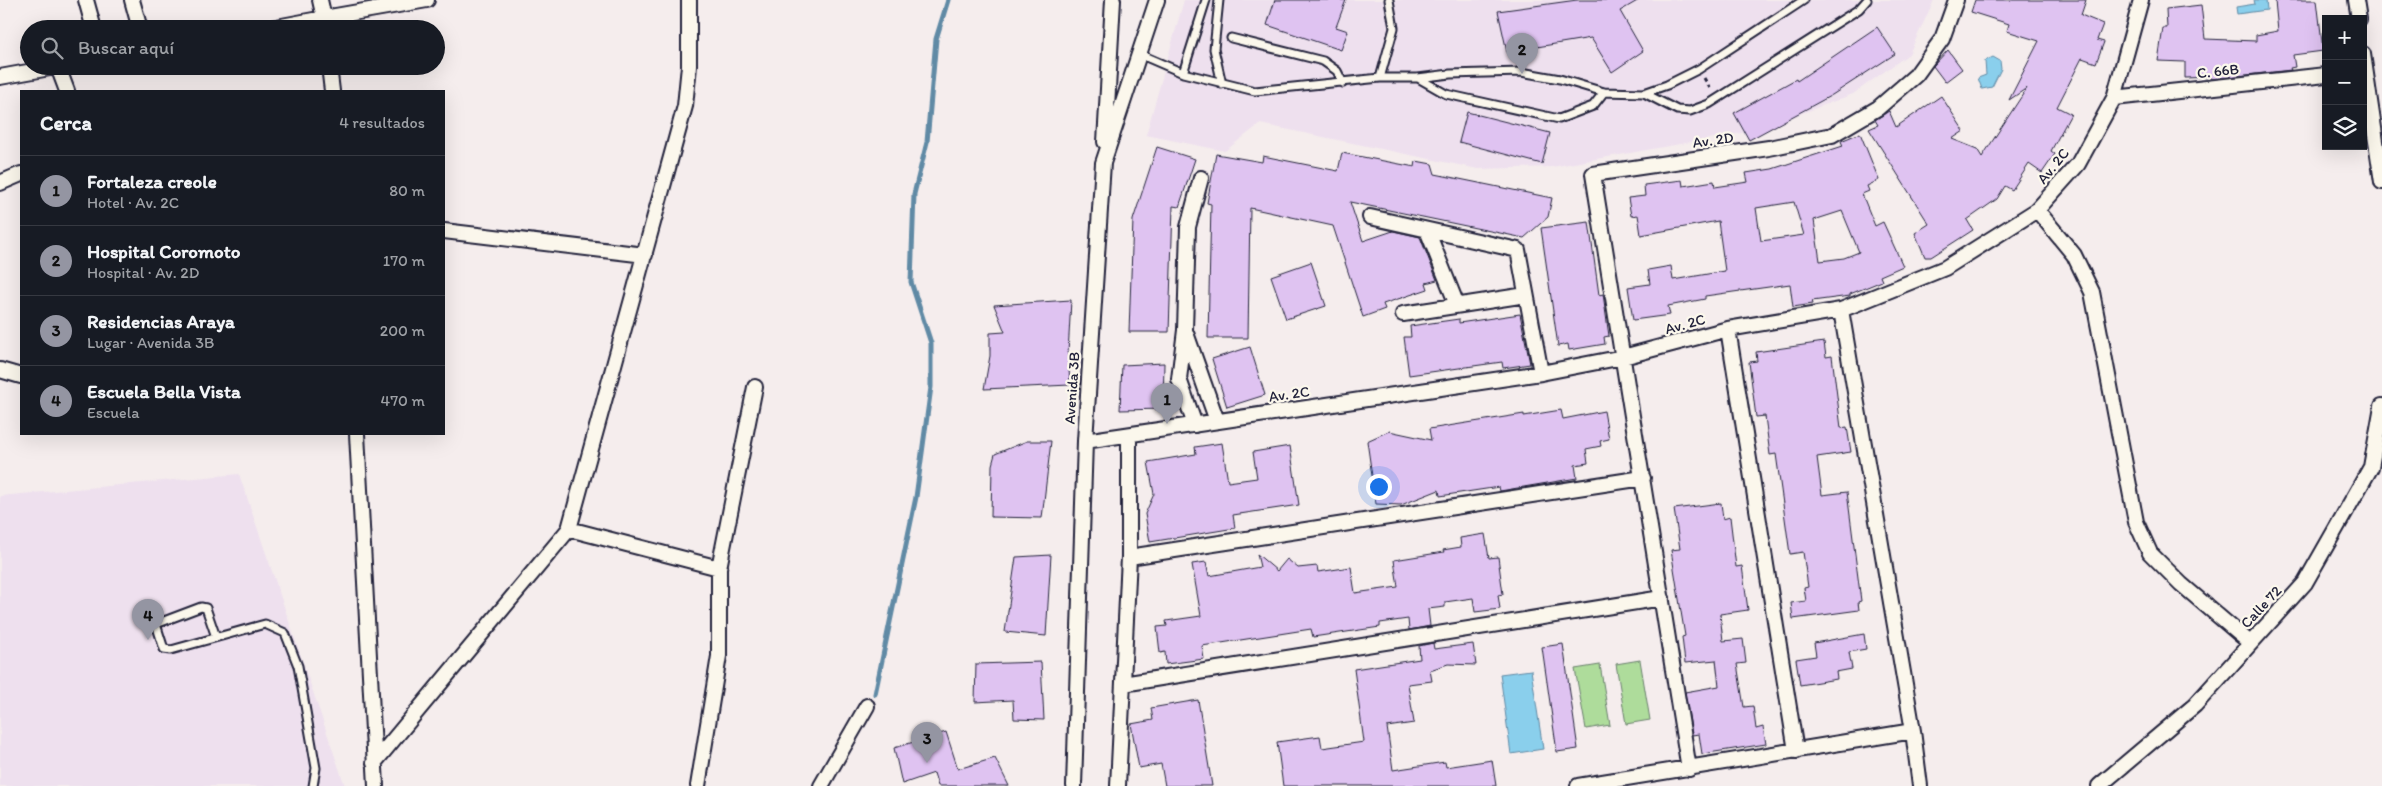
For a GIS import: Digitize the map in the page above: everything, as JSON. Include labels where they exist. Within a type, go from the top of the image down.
[{"type":"street","points":[[86,0],[92,20]]},
{"type":"street","points":[[132,0],[138,20]]},
{"type":"street","points":[[320,0],[323,20]]},
{"type":"street","points":[[341,20],[427,0]]},
{"type":"street","points":[[374,763],[569,529],[646,255],[685,106],[689,66],[689,0]]},
{"type":"street","points":[[1103,163],[1113,0]]},
{"type":"street","name":"Avenida 3B","points":[[1074,786],[1085,441],[1103,163],[1156,0]]},
{"type":"street","name":"Av. 2D","points":[[1623,357],[1593,174],[1769,148],[1832,135],[1878,108],[1916,75],[1942,39],[1956,0]]},
{"type":"street","name":"Av. 2C","points":[[1085,441],[1129,436],[1217,421],[1541,373],[1623,357],[1728,329],[1841,310],[1945,268],[2037,210],[2078,164],[2114,98],[2141,0]]},
{"type":"street","points":[[2356,0],[2358,15]]},
{"type":"street","points":[[0,77],[20,73]]},
{"type":"street","points":[[63,75],[67,90]]},
{"type":"street","points":[[330,75],[332,90]]},
{"type":"street","name":"C. 66B","points":[[2114,98],[2322,75]]},
{"type":"street","points":[[2367,90],[2382,182]]},
{"type":"street","points":[[0,183],[20,174]]},
{"type":"street","points":[[1195,425],[1179,379],[1185,330],[1188,228],[1201,178]]},
{"type":"street","points":[[2037,210],[2074,255],[2092,292],[2136,522],[2150,553],[2180,584],[2250,643]]},
{"type":"street","points":[[1370,217],[1518,250],[1541,373]]},
{"type":"street","points":[[1427,230],[1457,305]]},
{"type":"street","points":[[445,231],[646,255]]},
{"type":"street","points":[[1403,314],[1526,295]]},
{"type":"street","points":[[1841,310],[1920,786]]},
{"type":"street","points":[[1728,329],[1796,751]]},
{"type":"street","points":[[1185,330],[1217,421]]},
{"type":"street","points":[[1623,357],[1689,768]]},
{"type":"street","points":[[0,370],[20,376]]},
{"type":"street","points":[[698,786],[719,656],[719,568],[755,387]]},
{"type":"street","name":"Calle 72","points":[[2099,786],[2195,705],[2306,583],[2371,467],[2381,415]]},
{"type":"street","points":[[357,435],[376,786]]},
{"type":"street","points":[[1118,786],[1129,557],[1129,436]]},
{"type":"street","points":[[1129,557],[1643,478]]},
{"type":"street","points":[[569,529],[719,568]]},
{"type":"street","points":[[1123,684],[1662,598]]},
{"type":"street","points":[[821,786],[867,706]]},
{"type":"street","points":[[1578,786],[1912,731]]},
{"type":"lane","points":[[1183,73],[1206,0]]},
{"type":"lane","points":[[1219,0],[1214,49],[1222,84]]},
{"type":"lane","points":[[1380,78],[1394,28],[1389,0]]},
{"type":"lane","points":[[1139,54],[1183,73],[1255,91],[1380,78],[1418,78],[1450,74],[1521,72],[1560,79],[1604,92],[1644,93],[1667,85],[1699,68],[1804,0]]},
{"type":"lane","points":[[1644,93],[1677,110],[1690,112],[1716,99],[1859,9],[1867,0]]},
{"type":"lane","points":[[1231,38],[1323,61],[1337,71],[1343,83]]},
{"type":"lane","points":[[1418,78],[1446,94],[1559,119],[1592,106],[1604,92]]},
{"type":"lane","points":[[216,637],[206,608],[201,608],[156,624],[164,649],[171,650],[265,624],[285,633],[298,666],[316,768],[313,786]]},
{"type":"path","points":[[1699,68],[1716,99]]},
{"type":"shaded area","points":[[1184,0],[1934,0],[1909,54],[1853,94],[1758,130],[1552,167],[1478,169],[1260,124],[1225,151],[1146,135]]},
{"type":"shaded area","points":[[239,474],[345,786],[0,786],[0,496]]},
{"type":"green space","points":[[1640,660],[1650,720],[1626,724],[1616,664]]},
{"type":"green space","points":[[1600,665],[1610,725],[1586,729],[1575,669]]},
{"type":"water","points":[[2254,0],[2266,0],[2267,10],[2237,14],[2236,7],[2255,4]]},
{"type":"water","points":[[1993,57],[2000,61],[2001,69],[1992,87],[1982,89],[1978,78],[1986,75],[1985,61]]},
{"type":"water","points":[[1531,670],[1543,749],[1511,754],[1500,674]]},
{"type":"building","points":[[1275,0],[1346,0],[1336,27],[1348,31],[1341,50],[1267,25]]},
{"type":"building","points":[[1577,0],[1639,0],[1620,11],[1643,51],[1612,72],[1591,38],[1507,52],[1498,11]]},
{"type":"building","points":[[1975,0],[2086,0],[2081,15],[2103,24],[2097,40],[2104,42],[2096,63],[2082,58],[2057,107],[2071,114],[2051,151],[2055,154],[2042,173],[2029,164],[2012,190],[2005,186],[1997,199],[1967,220],[1973,230],[1931,257],[1925,257],[1915,233],[1929,224],[1869,129],[1878,125],[1875,120],[1889,111],[1896,127],[1941,96],[1964,131],[1952,139],[1977,149],[1982,157],[2027,88],[2009,100],[2039,41],[2007,31],[2009,24],[1971,12]]},
{"type":"building","points":[[2317,0],[2322,51],[2293,55],[2295,67],[2290,68],[2291,70],[2211,79],[2211,77],[2185,78],[2185,62],[2158,61],[2163,28],[2167,28],[2166,9],[2201,5],[2205,39],[2256,41],[2256,35],[2278,31],[2275,1]]},
{"type":"building","points":[[1877,27],[1895,54],[1832,95],[1749,140],[1734,113],[1796,79],[1797,81]]},
{"type":"building","points":[[1948,50],[1962,69],[1945,82],[1933,66]]},
{"type":"building","points":[[1467,112],[1550,133],[1542,164],[1459,142]]},
{"type":"building","points":[[1860,133],[1879,180],[1867,186],[1869,191],[1862,194],[1875,226],[1883,222],[1903,266],[1880,276],[1882,281],[1850,294],[1850,296],[1812,301],[1813,304],[1793,307],[1790,284],[1705,296],[1705,299],[1668,306],[1670,315],[1633,320],[1628,287],[1650,284],[1648,270],[1671,266],[1673,280],[1725,271],[1718,221],[1641,235],[1638,215],[1631,216],[1628,198],[1645,196],[1644,185],[1682,180],[1683,186],[1714,181],[1715,187],[1748,182],[1746,173],[1772,169],[1843,146],[1841,141]],"holes":[[[1794,202],[1804,235],[1761,241],[1756,208]],[[1842,211],[1859,252],[1844,258],[1820,261],[1814,220]]]},
{"type":"building","points":[[1157,147],[1195,159],[1179,207],[1173,206],[1169,332],[1129,332],[1133,220]]},
{"type":"building","points":[[1342,153],[1415,167],[1416,161],[1432,164],[1435,174],[1552,198],[1548,217],[1524,238],[1350,202],[1363,241],[1393,231],[1420,237],[1437,280],[1426,283],[1428,289],[1383,304],[1385,309],[1363,317],[1333,226],[1250,208],[1248,338],[1208,338],[1211,204],[1207,203],[1216,154],[1262,162],[1263,156],[1338,171]]},
{"type":"building","points":[[1589,222],[1599,295],[1603,294],[1609,336],[1604,337],[1605,344],[1569,350],[1568,344],[1558,346],[1541,228]]},
{"type":"building","points":[[1311,262],[1326,306],[1286,319],[1271,276]]},
{"type":"building","points":[[1071,300],[1068,353],[1070,385],[984,389],[990,356],[990,333],[1005,332],[994,305]]},
{"type":"building","points":[[1520,314],[1530,364],[1503,368],[1502,362],[1409,375],[1404,337],[1411,337],[1410,326],[1459,319],[1459,323]]},
{"type":"building","points":[[1824,342],[1826,357],[1832,356],[1841,428],[1847,427],[1851,452],[1817,457],[1822,495],[1847,492],[1861,601],[1858,602],[1859,610],[1793,619],[1791,603],[1806,601],[1804,588],[1808,587],[1803,552],[1790,554],[1776,454],[1770,455],[1765,416],[1756,417],[1749,362],[1757,361],[1756,352]]},
{"type":"building","points":[[1250,347],[1265,395],[1227,407],[1212,359]]},
{"type":"building","points":[[1164,363],[1163,409],[1120,410],[1122,365]]},
{"type":"building","points":[[1561,410],[1563,419],[1604,411],[1609,439],[1600,441],[1601,446],[1586,449],[1588,463],[1575,465],[1577,478],[1500,491],[1499,487],[1440,496],[1439,490],[1401,505],[1376,504],[1367,441],[1389,431],[1431,440],[1429,429]]},
{"type":"building","points":[[1027,441],[1051,441],[1042,518],[991,517],[992,465],[995,454]]},
{"type":"building","points":[[1222,443],[1228,482],[1257,478],[1253,452],[1290,446],[1299,505],[1233,515],[1235,528],[1150,542],[1145,514],[1154,494],[1148,462],[1196,454],[1195,447]]},
{"type":"building","points":[[1721,503],[1723,519],[1730,517],[1736,567],[1742,566],[1748,610],[1720,614],[1723,641],[1743,639],[1746,663],[1737,664],[1744,707],[1753,706],[1756,729],[1763,727],[1766,744],[1702,754],[1699,734],[1692,735],[1685,692],[1719,686],[1716,660],[1685,663],[1682,637],[1685,636],[1671,550],[1680,549],[1674,509]]},
{"type":"building","points":[[1485,534],[1489,558],[1498,557],[1503,594],[1498,595],[1500,609],[1475,612],[1473,598],[1445,602],[1445,607],[1428,609],[1430,626],[1409,630],[1408,619],[1380,623],[1380,627],[1313,637],[1311,629],[1202,646],[1204,659],[1166,664],[1165,652],[1160,653],[1157,627],[1167,626],[1166,621],[1201,616],[1192,564],[1206,562],[1209,576],[1260,567],[1257,554],[1277,571],[1287,559],[1298,568],[1317,566],[1318,572],[1351,567],[1355,593],[1398,587],[1394,560],[1444,552],[1443,550],[1461,547],[1460,538]]},
{"type":"building","points":[[1051,555],[1046,636],[1005,632],[1016,557]]},
{"type":"building","points":[[1864,634],[1866,649],[1849,652],[1852,669],[1836,672],[1837,679],[1800,685],[1796,659],[1816,656],[1814,643]]},
{"type":"building","points":[[1433,643],[1434,649],[1473,644],[1476,665],[1448,664],[1430,670],[1432,681],[1408,684],[1414,723],[1387,727],[1393,770],[1445,762],[1446,767],[1492,760],[1496,786],[1283,786],[1277,742],[1320,736],[1322,748],[1364,742],[1354,669],[1420,659],[1419,646]]},
{"type":"building","points":[[1563,644],[1578,749],[1557,752],[1542,647]]},
{"type":"building","points":[[1041,662],[1044,720],[1014,719],[1013,700],[975,702],[976,664]]},
{"type":"building","points":[[1198,700],[1212,786],[1165,786],[1161,764],[1139,768],[1131,724],[1153,720],[1151,708]]},
{"type":"building","points":[[946,732],[958,769],[995,758],[1009,786],[938,786],[934,773],[902,784],[894,748]]},
{"type":"waterway","points":[[875,694],[916,497],[931,387],[931,343],[911,282],[914,194],[927,142],[936,39],[948,0]]},
{"type":"place","name":"Hospital Coromoto","points":[[1522,74]]},
{"type":"place","name":"Fortaleza creole","points":[[1167,424]]},
{"type":"place","name":"Escuela Bella Vista","points":[[148,640]]},
{"type":"place","name":"Residencias Araya","points":[[927,763]]}]
